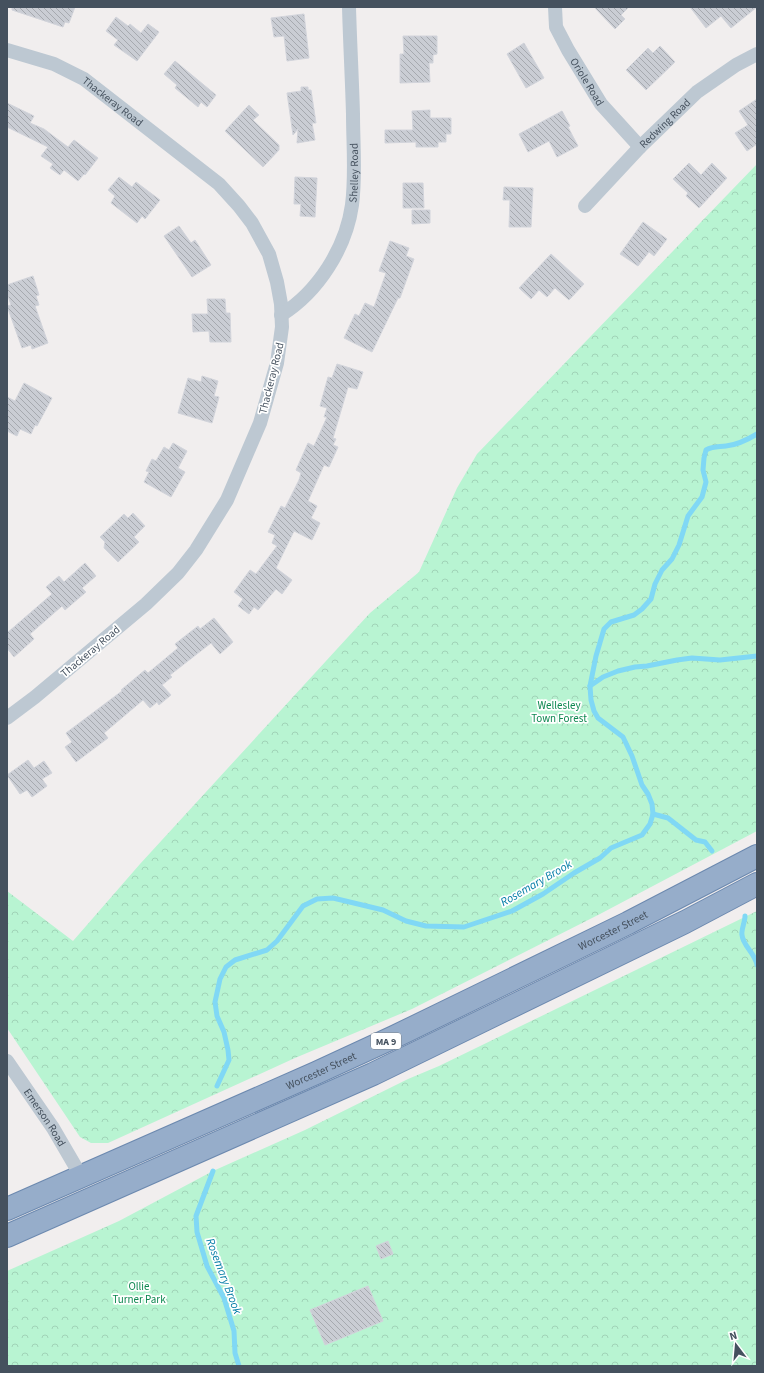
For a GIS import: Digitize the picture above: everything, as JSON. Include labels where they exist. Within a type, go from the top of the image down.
[{"type":"highway","name":"Worcester Street","points":[[7,1209],[323,1070],[394,1037],[628,923],[757,856]]},
{"type":"highway","name":"MA 9","points":[[7,1236],[354,1083],[476,1025],[685,922],[757,884]]},
{"type":"street","name":"Shelley Road","points":[[281,316],[305,297],[324,272],[340,245],[350,216],[353,194],[354,166],[350,7]]},
{"type":"street","name":"Oriole Road","points":[[555,7],[556,27],[568,50],[601,104],[640,147]]},
{"type":"street","name":"Thackeray Road","points":[[7,50],[54,64],[84,79],[219,184],[245,214],[265,246],[275,272],[281,316],[281,338],[277,363],[260,423],[227,500],[200,544],[178,573],[146,604],[35,697],[7,718]]},
{"type":"street","name":"Redwing Road","points":[[585,206],[640,147],[697,92],[736,65],[757,54]]},
{"type":"street","name":"Emerson Road","points":[[7,1061],[54,1128],[81,1176]]},
{"type":"green space","name":"Wellesley Town Forest","points":[[757,164],[757,831],[600,914],[412,1009],[295,1058],[108,1143],[91,1143],[80,1137],[7,1028],[7,891],[73,941],[140,864],[370,613],[419,572],[457,488],[477,454]]},
{"type":"green space","name":"Ollie Turner Park","points":[[757,911],[757,1366],[7,1366],[7,1271],[119,1221],[213,1171],[305,1130],[408,1079],[439,1066]]},
{"type":"building","points":[[12,7],[75,7],[69,23],[65,22],[63,27],[12,10]]},
{"type":"building","points":[[594,7],[629,7],[621,15],[625,19],[615,29]]},
{"type":"building","points":[[690,7],[757,7],[731,28],[721,16],[706,28]]},
{"type":"building","points":[[304,14],[309,58],[287,61],[284,36],[274,37],[271,18]]},
{"type":"building","points":[[116,17],[128,26],[130,24],[141,33],[148,24],[159,32],[137,61],[114,45],[118,40],[106,31]]},
{"type":"building","points":[[403,36],[437,36],[437,54],[433,55],[433,63],[429,63],[430,82],[400,83],[400,54],[404,54]]},
{"type":"building","points":[[524,43],[544,78],[526,88],[507,54]]},
{"type":"building","points":[[660,46],[675,62],[646,90],[626,70],[648,48],[653,53]]},
{"type":"building","points":[[175,61],[216,95],[207,107],[201,102],[198,107],[175,88],[177,85],[164,74]]},
{"type":"building","points":[[301,87],[308,87],[308,90],[311,90],[316,123],[312,123],[315,140],[297,143],[298,129],[293,135],[287,93],[301,91]]},
{"type":"building","points":[[757,99],[757,144],[747,151],[735,133],[748,125],[739,111]]},
{"type":"building","points":[[7,103],[34,116],[30,123],[44,129],[68,147],[74,140],[98,158],[85,175],[84,174],[78,181],[64,170],[60,175],[50,168],[53,164],[41,156],[48,147],[7,127]]},
{"type":"building","points":[[249,105],[259,115],[253,120],[279,145],[279,150],[263,167],[225,131]]},
{"type":"building","points":[[430,110],[430,118],[451,118],[451,134],[446,134],[446,142],[438,142],[438,147],[416,147],[416,142],[385,143],[385,130],[413,130],[412,111]]},
{"type":"building","points":[[562,111],[578,146],[557,157],[549,141],[528,152],[519,134]]},
{"type":"building","points":[[689,163],[701,175],[712,163],[727,178],[699,208],[686,196],[688,193],[673,179]]},
{"type":"building","points":[[119,177],[132,187],[136,182],[160,200],[145,219],[142,216],[137,223],[111,203],[115,196],[108,190]]},
{"type":"building","points":[[295,177],[317,178],[315,217],[300,216],[301,204],[294,204]]},
{"type":"building","points":[[403,183],[423,183],[424,208],[403,208]]},
{"type":"building","points":[[504,187],[533,188],[531,227],[509,227],[510,200],[503,200]]},
{"type":"building","points":[[412,210],[430,210],[430,223],[412,224]]},
{"type":"building","points":[[643,222],[667,239],[654,256],[649,252],[638,266],[620,254]]},
{"type":"building","points":[[179,226],[191,243],[195,240],[211,265],[192,277],[164,236]]},
{"type":"building","points":[[390,241],[409,248],[406,256],[414,259],[400,298],[398,298],[372,352],[344,338],[355,314],[359,316],[365,303],[374,307],[386,273],[379,271]]},
{"type":"building","points":[[551,254],[584,284],[569,300],[555,288],[547,297],[539,290],[531,299],[519,288]]},
{"type":"building","points":[[33,276],[39,295],[36,296],[39,305],[35,306],[48,343],[32,349],[31,345],[22,348],[7,306],[11,305],[7,293],[7,285]]},
{"type":"building","points":[[207,299],[225,299],[226,313],[230,313],[231,342],[210,342],[209,331],[193,332],[192,314],[208,314]]},
{"type":"building","points":[[337,364],[363,372],[357,389],[348,387],[333,438],[336,439],[333,445],[338,447],[329,467],[324,465],[308,501],[317,506],[311,518],[320,523],[312,540],[294,531],[276,568],[292,580],[282,594],[276,589],[258,610],[254,607],[249,614],[238,606],[243,599],[234,592],[250,570],[256,574],[277,546],[272,543],[275,535],[268,532],[281,506],[285,508],[299,480],[301,473],[296,470],[308,443],[314,446],[327,417],[324,417],[327,408],[320,406],[328,377],[332,378]]},
{"type":"building","points":[[202,376],[218,381],[214,396],[219,397],[212,423],[178,413],[188,378],[201,382]]},
{"type":"building","points":[[24,383],[52,398],[31,434],[20,429],[17,436],[7,431],[7,397],[15,401]]},
{"type":"building","points":[[173,443],[187,451],[178,468],[185,472],[171,497],[144,482],[149,472],[146,471],[152,459],[156,461],[164,447],[169,450]]},
{"type":"building","points":[[133,513],[145,526],[134,537],[139,542],[118,562],[104,548],[105,542],[100,537],[124,514],[128,518]]},
{"type":"building","points":[[85,563],[96,576],[82,588],[86,592],[65,610],[62,606],[30,634],[34,639],[14,657],[7,648],[7,633],[52,594],[46,587],[59,576],[64,582]]},
{"type":"building","points":[[214,618],[233,642],[220,654],[211,643],[170,675],[172,677],[162,685],[171,695],[159,705],[157,702],[150,708],[143,700],[104,733],[108,738],[76,762],[65,747],[72,742],[66,733],[122,691],[121,690],[145,670],[148,673],[178,648],[175,644],[198,626],[200,629]]},
{"type":"building","points":[[28,760],[34,768],[44,761],[52,773],[42,779],[47,786],[32,797],[27,790],[20,794],[7,775]]},
{"type":"building","points":[[388,1241],[393,1254],[381,1259],[376,1246]]},
{"type":"building","points":[[368,1286],[383,1321],[325,1345],[310,1310]]},
{"type":"waterway","name":"Rosemary Brook","points":[[217,1086],[229,1060],[224,1032],[217,1016],[215,1002],[220,979],[226,967],[235,960],[267,950],[277,941],[303,906],[317,899],[333,898],[383,910],[406,921],[426,926],[464,927],[512,911],[543,894],[574,873],[600,858],[611,848],[642,835],[650,824],[653,814],[652,804],[642,785],[632,756],[623,737],[598,718],[594,711],[591,700],[590,686],[596,656],[604,629],[611,622],[634,615],[651,599],[655,584],[662,570],[672,559],[679,545],[688,516],[702,497],[706,482],[703,470],[706,450],[713,447],[738,443],[757,434]]},
{"type":"waterway","name":"Rosemary Brook","points":[[590,686],[603,677],[618,671],[635,667],[692,658],[720,660],[757,656]]},
{"type":"waterway","points":[[653,814],[668,818],[696,840],[705,842],[712,851]]},
{"type":"waterway","points":[[745,916],[742,935],[757,965]]},
{"type":"waterway","name":"Rosemary Brook","points":[[213,1171],[196,1216],[197,1232],[207,1266],[224,1298],[234,1331],[235,1353],[239,1366]]}]
